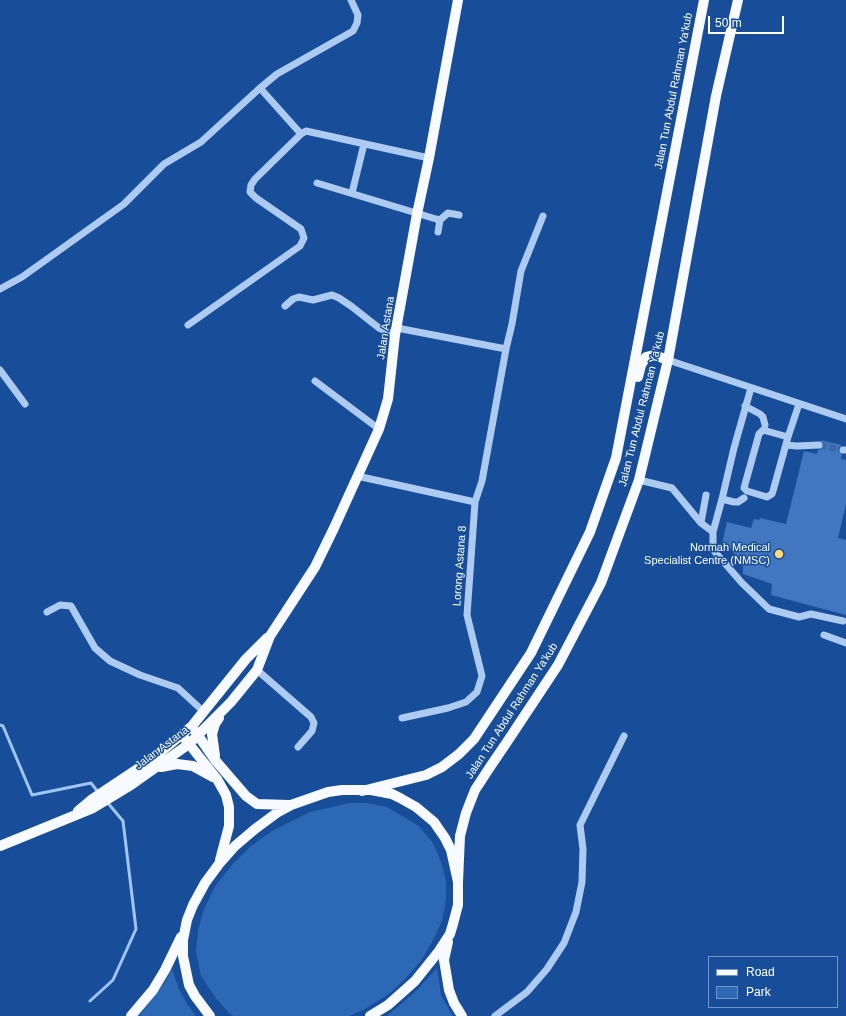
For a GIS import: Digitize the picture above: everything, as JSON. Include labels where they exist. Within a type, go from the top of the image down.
[{"type":"main road","name":"Jalan Astana","points":[[110,793],[192,726],[246,660],[270,636],[315,567],[379,429],[388,399],[396,332],[458,0]]},
{"type":"main road","name":"Jalan Tun Abdul Rahman Ya'kub","points":[[362,791],[426,775],[459,754],[474,739],[531,653],[590,532],[616,458],[704,0]]},
{"type":"main road","name":"Jalan Tun Abdul Rahman Ya'kub","points":[[458,882],[460,836],[466,813],[475,790],[558,665],[601,583],[639,480],[668,360],[716,96],[738,0]]},
{"type":"main road","points":[[616,458],[624,441],[641,365],[646,357],[654,355],[668,360]]},
{"type":"main road","name":"Jalan Astana","points":[[0,846],[74,815],[110,793],[157,768],[189,744],[231,702],[257,670],[270,636]]},
{"type":"main road","points":[[215,760],[212,734],[215,724],[231,702]]},
{"type":"main road","points":[[192,726],[215,760],[246,796],[257,804],[291,805]]},
{"type":"main road","points":[[181,734],[217,779],[226,795],[230,816],[227,836],[218,864]]},
{"type":"main road","points":[[157,768],[177,764],[193,766],[217,779]]},
{"type":"main road","points":[[131,1016],[153,990],[165,970],[199,893],[218,864],[235,846],[278,812],[291,805],[328,792],[342,790],[371,790],[392,794],[416,807],[434,822],[445,838],[451,850],[458,882],[458,905],[444,960],[448,990],[462,1016]]},
{"type":"main road","points":[[187,920],[183,940],[183,956],[186,971],[194,996],[210,1016]]},
{"type":"main road","points":[[370,1016],[388,1005],[415,981],[450,934]]},
{"type":"street","points":[[0,289],[22,277],[124,204],[164,164],[201,142],[277,74],[353,31],[357,24],[358,15],[351,0]]},
{"type":"street","points":[[260,88],[301,134]]},
{"type":"street","points":[[188,325],[300,246],[304,238],[300,229],[256,198],[250,192],[251,185],[255,179],[301,134],[306,131],[429,158]]},
{"type":"street","points":[[352,193],[364,144]]},
{"type":"street","points":[[317,182],[440,220]]},
{"type":"street","points":[[438,232],[440,220],[448,213],[459,215]]},
{"type":"street","name":"Lorong Astana 8","points":[[402,718],[448,708],[466,702],[477,692],[482,676],[467,615],[475,502],[482,481],[521,271],[544,216]]},
{"type":"street","points":[[285,306],[293,299],[299,298],[313,300],[332,295],[351,306],[379,328],[506,349]]},
{"type":"street","points":[[668,360],[846,419]]},
{"type":"street","points":[[0,370],[25,404]]},
{"type":"street","points":[[315,381],[379,429]]},
{"type":"street","points":[[751,388],[727,474],[713,532],[713,548],[717,556],[769,609],[799,617],[811,614],[843,621]]},
{"type":"street","points":[[788,437],[767,430],[761,431],[758,434],[745,490],[764,497],[772,494],[799,404]]},
{"type":"street","points":[[745,406],[760,414],[763,417],[765,425]]},
{"type":"street","points":[[786,445],[819,445]]},
{"type":"street","points":[[357,476],[475,502]]},
{"type":"street","points":[[639,480],[672,488],[700,523],[713,532]]},
{"type":"street","points":[[700,523],[706,495]]},
{"type":"street","points":[[722,499],[738,502],[744,498]]},
{"type":"street","points":[[47,612],[60,605],[71,606],[95,648],[110,661],[178,688],[204,712]]},
{"type":"street","points":[[824,635],[846,643]]},
{"type":"street","points":[[257,670],[311,717],[314,723],[312,731],[298,747]]},
{"type":"street","points":[[495,1016],[527,992],[547,969],[564,943],[576,912],[582,882],[583,849],[580,825],[624,736]]},
{"type":"green space","points":[[350,803],[367,803],[387,807],[419,826],[433,843],[441,862],[446,881],[446,900],[442,921],[432,942],[421,961],[390,993],[363,1010],[349,1016],[234,1016],[230,1014],[215,997],[201,976],[196,952],[198,930],[204,909],[216,885],[232,865],[251,846],[272,831],[310,812]]},
{"type":"green space","points":[[437,968],[441,995],[453,1016],[387,1016],[416,991]]},
{"type":"green space","points":[[172,969],[179,989],[187,1004],[196,1016],[139,1016],[165,982]]},
{"type":"building","points":[[820,440],[842,445],[838,450],[842,455],[841,459],[846,460],[846,504],[838,538],[846,540],[846,615],[771,595],[772,584],[743,574],[743,567],[729,546],[722,544],[727,522],[751,528],[754,519],[759,520],[760,518],[786,524],[804,451],[817,454],[818,450],[824,447]]},
{"type":"waterway","points":[[0,725],[3,726],[32,795],[91,783],[98,792]]},
{"type":"waterway","points":[[90,1001],[113,980],[136,929],[123,821],[107,802]]},
{"type":"tunnel","points":[[819,445],[843,450]]},
{"type":"place","name":"Normah Medical Specialist Centre (NMSC)","points":[[779,554]]}]
